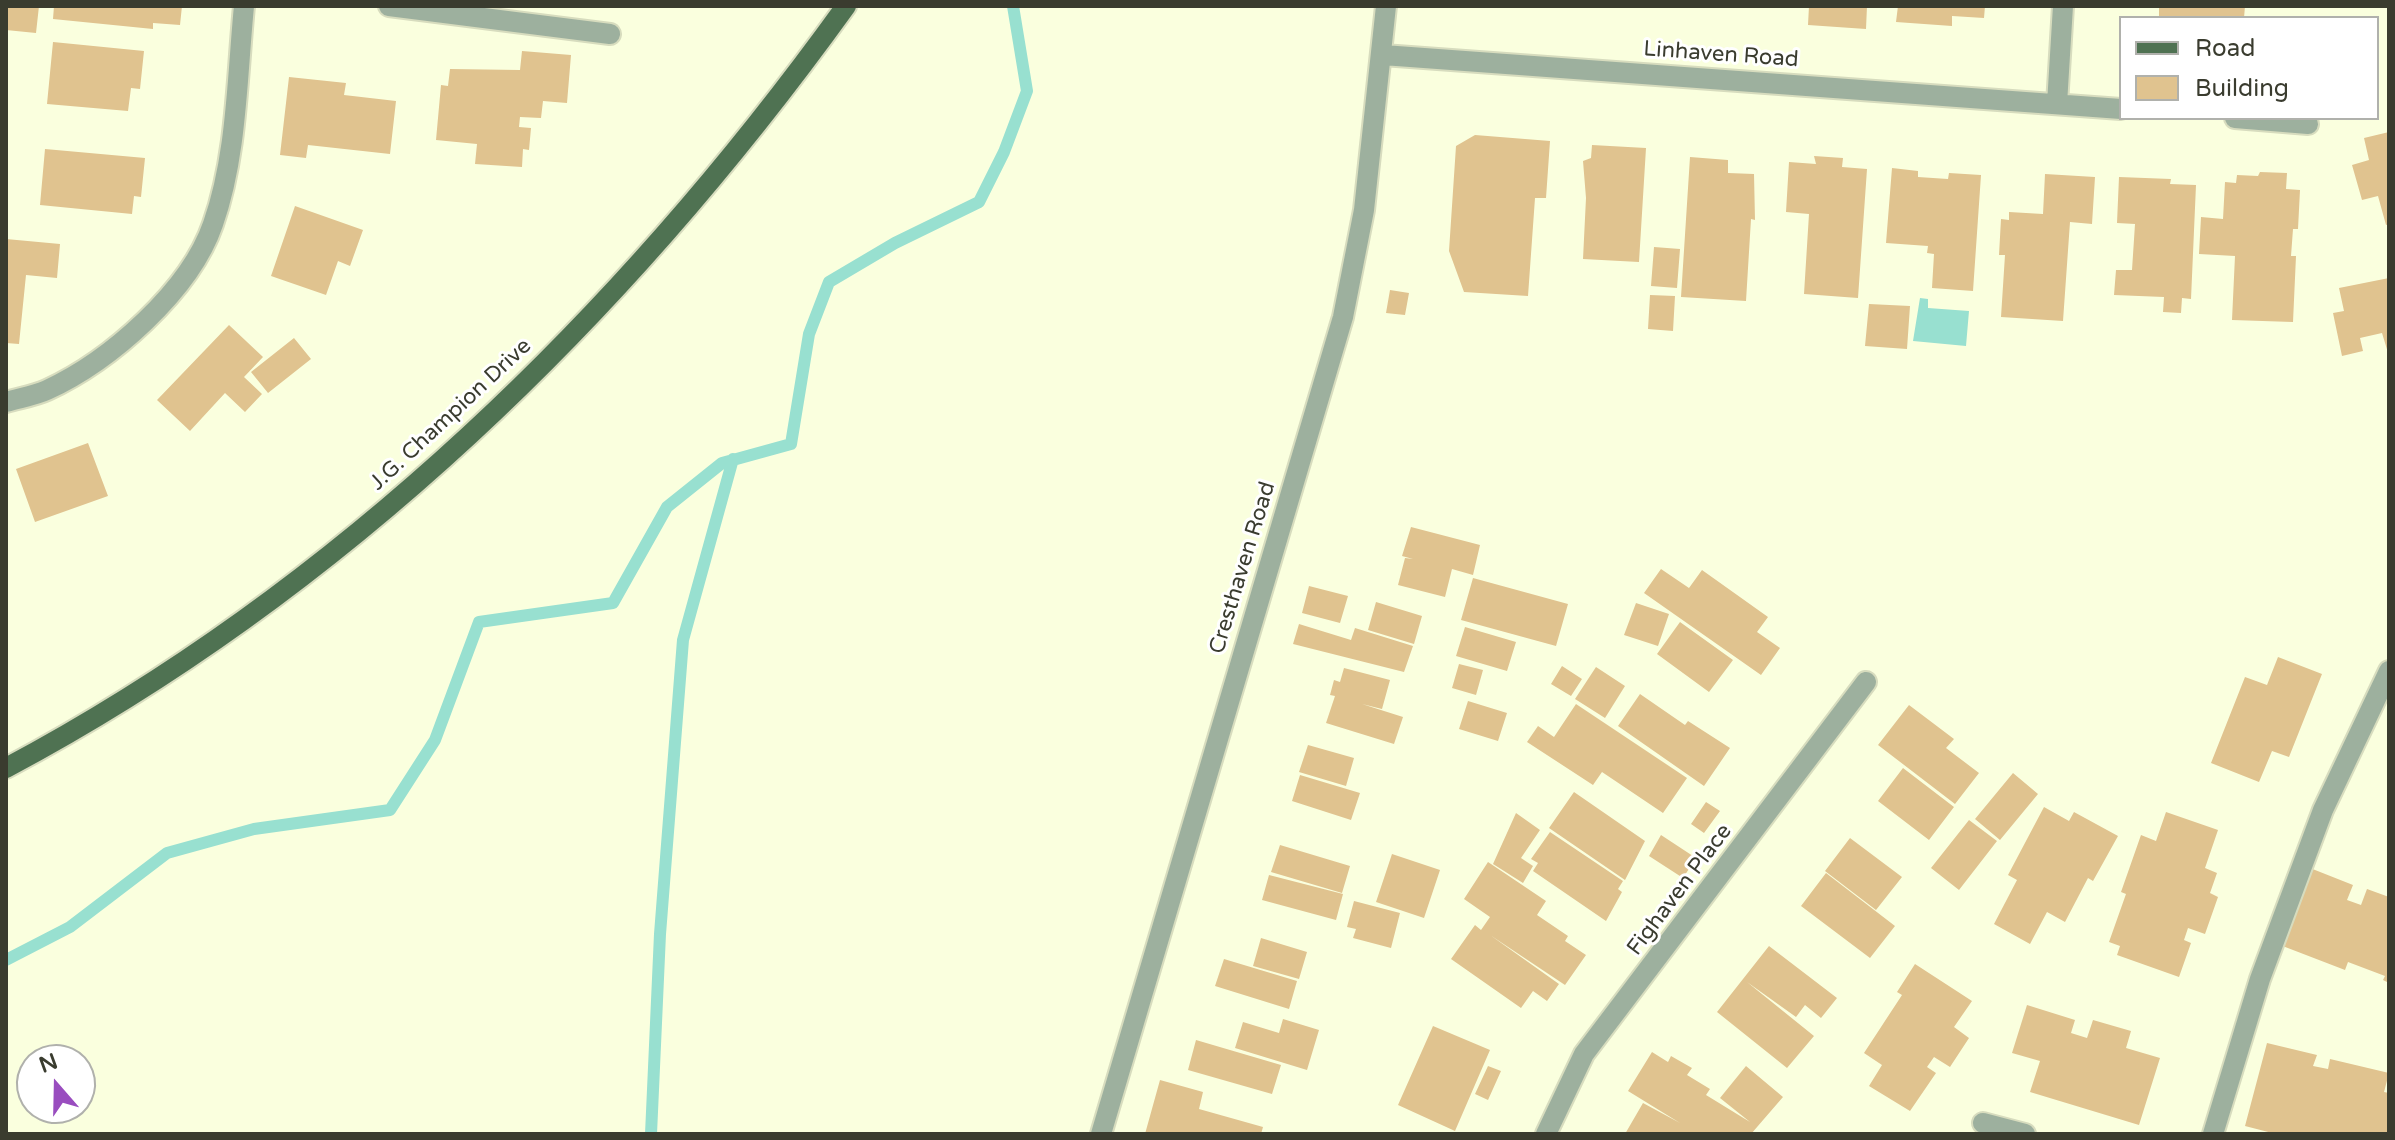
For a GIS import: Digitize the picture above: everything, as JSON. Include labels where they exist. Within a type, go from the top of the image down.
[{"type":"main road","name":"J.G. Champion Drive","points":[[6,768],[106,710],[230,628],[324,561],[408,490],[522,385],[676,225],[782,95],[846,6]]},
{"type":"street","points":[[6,402],[45,391],[90,366],[133,333],[186,274],[213,226],[229,153],[244,6]]},
{"type":"street","points":[[389,6],[610,34]]},
{"type":"street","name":"Cresthaven Road","points":[[1101,1134],[1343,317],[1364,210],[1386,6]]},
{"type":"street","points":[[2057,104],[2063,6]]},
{"type":"street","name":"Linhaven Road","points":[[1383,55],[2119,109]]},
{"type":"street","points":[[2259,120],[2308,124]]},
{"type":"street","points":[[2213,1134],[2260,979],[2323,810],[2389,671]]},
{"type":"street","name":"Fighaven Place","points":[[1546,1134],[1584,1054],[1866,682]]},
{"type":"street","points":[[1983,1123],[2025,1134]]},
{"type":"water","points":[[1920,298],[1928,299],[1928,308],[1969,311],[1966,346],[1913,341]]},
{"type":"building","points":[[6,6],[39,6],[36,33],[6,30]]},
{"type":"building","points":[[54,6],[182,6],[180,25],[153,23],[153,29],[53,19]]},
{"type":"building","points":[[1809,6],[1867,6],[1866,29],[1808,25]]},
{"type":"building","points":[[1898,6],[1985,6],[1984,18],[1952,16],[1952,26],[1896,22]]},
{"type":"building","points":[[2159,6],[2245,6],[2244,16],[2159,16]]},
{"type":"building","points":[[53,42],[144,51],[140,89],[131,88],[128,111],[47,104]]},
{"type":"building","points":[[522,51],[571,55],[567,103],[543,101],[541,118],[520,117],[519,127],[531,128],[529,150],[523,149],[522,167],[475,164],[477,144],[436,140],[441,85],[448,86],[450,69],[520,70]]},
{"type":"building","points":[[289,77],[346,83],[344,95],[396,101],[390,154],[308,145],[306,158],[280,155]]},
{"type":"building","points":[[2389,132],[2389,224],[2386,225],[2378,196],[2362,200],[2352,165],[2369,160],[2364,138]]},
{"type":"building","points":[[1475,135],[1550,141],[1546,198],[1535,198],[1528,296],[1464,292],[1449,251],[1456,146]]},
{"type":"building","points":[[1592,145],[1646,148],[1639,262],[1583,259],[1586,198],[1583,161],[1591,158]]},
{"type":"building","points":[[45,149],[145,158],[141,197],[134,196],[132,214],[40,205]]},
{"type":"building","points":[[1814,156],[1843,158],[1842,167],[1867,169],[1858,298],[1804,294],[1809,214],[1786,212],[1789,162],[1816,164]]},
{"type":"building","points":[[1690,157],[1728,160],[1728,173],[1754,174],[1755,220],[1751,219],[1746,301],[1681,297]]},
{"type":"building","points":[[1892,168],[1918,171],[1918,177],[1948,179],[1949,173],[1981,175],[1973,291],[1932,288],[1934,254],[1927,253],[1928,246],[1886,243]]},
{"type":"building","points":[[2260,172],[2287,173],[2286,189],[2300,190],[2298,229],[2293,229],[2291,256],[2296,256],[2293,322],[2232,320],[2235,256],[2199,254],[2201,217],[2223,219],[2225,182],[2236,183],[2237,175],[2258,176]]},
{"type":"building","points":[[2045,174],[2095,177],[2092,224],[2070,222],[2063,321],[2001,317],[2005,255],[1999,255],[2001,219],[2009,220],[2009,212],[2043,214]]},
{"type":"building","points":[[2119,177],[2171,179],[2170,184],[2196,185],[2191,299],[2182,298],[2181,313],[2163,312],[2164,297],[2114,295],[2116,270],[2132,270],[2135,224],[2117,223]]},
{"type":"building","points":[[295,206],[363,230],[350,266],[338,261],[326,295],[271,276]]},
{"type":"building","points":[[6,239],[60,244],[57,278],[26,275],[19,344],[6,343]]},
{"type":"building","points":[[1654,247],[1680,249],[1677,288],[1651,286]]},
{"type":"building","points":[[2389,278],[2389,356],[2382,333],[2360,338],[2363,351],[2342,356],[2333,313],[2344,311],[2339,288]]},
{"type":"building","points":[[1390,290],[1409,293],[1405,315],[1386,313]]},
{"type":"building","points":[[1650,295],[1675,296],[1673,331],[1648,329]]},
{"type":"building","points":[[1869,304],[1910,306],[1907,349],[1865,346]]},
{"type":"building","points":[[229,325],[263,357],[244,377],[262,394],[245,412],[225,393],[190,431],[157,400]]},
{"type":"building","points":[[294,338],[311,359],[268,393],[251,372]]},
{"type":"building","points":[[88,443],[108,496],[35,522],[16,469]]},
{"type":"building","points":[[1411,527],[1480,545],[1473,575],[1452,569],[1445,597],[1398,585],[1405,558],[1413,559],[1402,556]]},
{"type":"building","points":[[1661,569],[1689,588],[1702,570],[1768,617],[1757,632],[1780,648],[1761,675],[1644,593]]},
{"type":"building","points":[[1473,578],[1568,604],[1556,646],[1461,620]]},
{"type":"building","points":[[1309,586],[1348,596],[1340,623],[1302,613]]},
{"type":"building","points":[[1376,602],[1422,616],[1414,644],[1368,630]]},
{"type":"building","points":[[1636,603],[1669,614],[1658,646],[1624,635]]},
{"type":"building","points":[[1680,622],[1733,660],[1709,692],[1657,654]]},
{"type":"building","points":[[1299,624],[1351,640],[1355,628],[1413,646],[1404,672],[1293,644]]},
{"type":"building","points":[[1465,627],[1516,642],[1507,671],[1456,656]]},
{"type":"building","points":[[2278,657],[2322,674],[2289,757],[2272,751],[2259,782],[2211,763],[2245,677],[2267,685]]},
{"type":"building","points":[[1459,664],[1483,670],[1476,695],[1452,688]]},
{"type":"building","points":[[1562,666],[1582,679],[1571,696],[1551,684]]},
{"type":"building","points":[[1596,667],[1625,686],[1605,718],[1575,699]]},
{"type":"building","points":[[1344,668],[1390,680],[1382,709],[1362,704],[1403,717],[1394,744],[1326,723],[1335,696],[1330,695],[1334,680],[1340,682]]},
{"type":"building","points":[[1640,694],[1685,725],[1688,721],[1730,748],[1704,786],[1618,726]]},
{"type":"building","points":[[1468,701],[1507,713],[1498,741],[1459,729]]},
{"type":"building","points":[[1576,704],[1687,778],[1663,813],[1602,772],[1593,785],[1527,742],[1538,726],[1554,737]]},
{"type":"building","points":[[1909,705],[1954,739],[1946,748],[1979,773],[1955,804],[1878,745]]},
{"type":"building","points":[[1308,745],[1354,758],[1346,786],[1299,772]]},
{"type":"building","points":[[1903,768],[1954,807],[1929,840],[1878,801]]},
{"type":"building","points":[[2013,773],[2038,794],[2000,840],[1975,819]]},
{"type":"building","points":[[1300,775],[1360,793],[1351,820],[1292,801]]},
{"type":"building","points":[[1574,792],[1645,841],[1625,880],[1549,828]]},
{"type":"building","points":[[1706,802],[1720,811],[1704,833],[1691,824]]},
{"type":"building","points":[[2044,807],[2069,821],[2074,812],[2118,836],[2093,881],[2088,878],[2065,922],[2047,912],[2030,944],[1994,924],[2017,880],[2008,875]]},
{"type":"building","points":[[2166,812],[2218,830],[2205,868],[2217,873],[2210,893],[2218,897],[2205,934],[2188,928],[2184,940],[2191,943],[2179,977],[2117,955],[2120,946],[2109,942],[2126,894],[2121,892],[2141,835],[2156,841]]},
{"type":"building","points":[[1516,813],[1540,830],[1521,858],[1533,866],[1523,883],[1493,864]]},
{"type":"building","points":[[1969,820],[1997,841],[1959,890],[1931,868]]},
{"type":"building","points":[[1550,832],[1623,881],[1618,889],[1622,892],[1606,921],[1533,871],[1538,863],[1531,859]]},
{"type":"building","points":[[1661,835],[1696,858],[1683,878],[1649,856]]},
{"type":"building","points":[[1850,838],[1902,877],[1876,910],[1825,871]]},
{"type":"building","points":[[1280,845],[1350,866],[1342,893],[1271,872]]},
{"type":"building","points":[[1392,854],[1440,870],[1424,918],[1376,902]]},
{"type":"building","points":[[1488,862],[1546,901],[1537,915],[1568,936],[1565,941],[1586,955],[1565,985],[1490,935],[1559,984],[1547,1001],[1533,991],[1521,1008],[1451,959],[1475,925],[1481,930],[1490,917],[1464,899]]},
{"type":"building","points":[[2310,868],[2353,885],[2347,900],[2361,905],[2367,889],[2389,897],[2389,983],[2383,980],[2385,976],[2348,962],[2345,970],[2280,945]]},
{"type":"building","points":[[1826,873],[1895,926],[1870,958],[1801,906]]},
{"type":"building","points":[[1269,875],[1343,894],[1336,920],[1262,900]]},
{"type":"building","points":[[1354,901],[1400,913],[1391,948],[1353,938],[1356,929],[1347,927]]},
{"type":"building","points":[[1261,938],[1307,952],[1299,979],[1253,966]]},
{"type":"building","points":[[1769,946],[1837,998],[1821,1018],[1805,1005],[1796,1017],[1747,982],[1814,1036],[1787,1068],[1717,1012]]},
{"type":"building","points":[[1224,959],[1297,981],[1289,1009],[1215,986]]},
{"type":"building","points":[[1915,964],[1972,1001],[1954,1027],[1969,1038],[1950,1067],[1934,1057],[1927,1067],[1936,1073],[1910,1111],[1869,1086],[1882,1065],[1864,1053],[1902,995],[1897,992]]},
{"type":"building","points":[[2027,1005],[2075,1020],[2071,1033],[2087,1038],[2093,1020],[2131,1031],[2126,1048],[2160,1058],[2139,1125],[2030,1092],[2040,1061],[2012,1053]]},
{"type":"building","points":[[1283,1019],[1319,1030],[1307,1070],[1235,1048],[1243,1022],[1279,1033]]},
{"type":"building","points":[[1433,1026],[1490,1050],[1455,1131],[1398,1105]]},
{"type":"building","points":[[1196,1040],[1281,1065],[1272,1094],[1188,1070]]},
{"type":"building","points":[[2267,1043],[2317,1055],[2313,1066],[2328,1069],[2330,1059],[2389,1073],[2384,1092],[2389,1093],[2389,1134],[2276,1134],[2245,1126]]},
{"type":"building","points":[[1652,1052],[1668,1062],[1671,1056],[1692,1068],[1687,1075],[1710,1089],[1706,1095],[1750,1122],[1720,1098],[1746,1066],[1783,1097],[1751,1134],[1625,1134],[1643,1103],[1680,1123],[1628,1091]]},
{"type":"building","points":[[1488,1066],[1501,1071],[1488,1100],[1475,1094]]},
{"type":"building","points":[[1160,1080],[1203,1092],[1199,1109],[1263,1127],[1261,1134],[1145,1134]]},
{"type":"waterway","points":[[6,960],[70,927],[167,853],[254,829],[390,810],[435,740],[479,622],[613,603],[667,507],[722,463],[791,444],[809,334],[829,282],[895,243],[979,202],[1004,152],[1027,91],[1013,6]]},
{"type":"waterway","points":[[651,1134],[660,934],[683,640],[733,459]]}]
